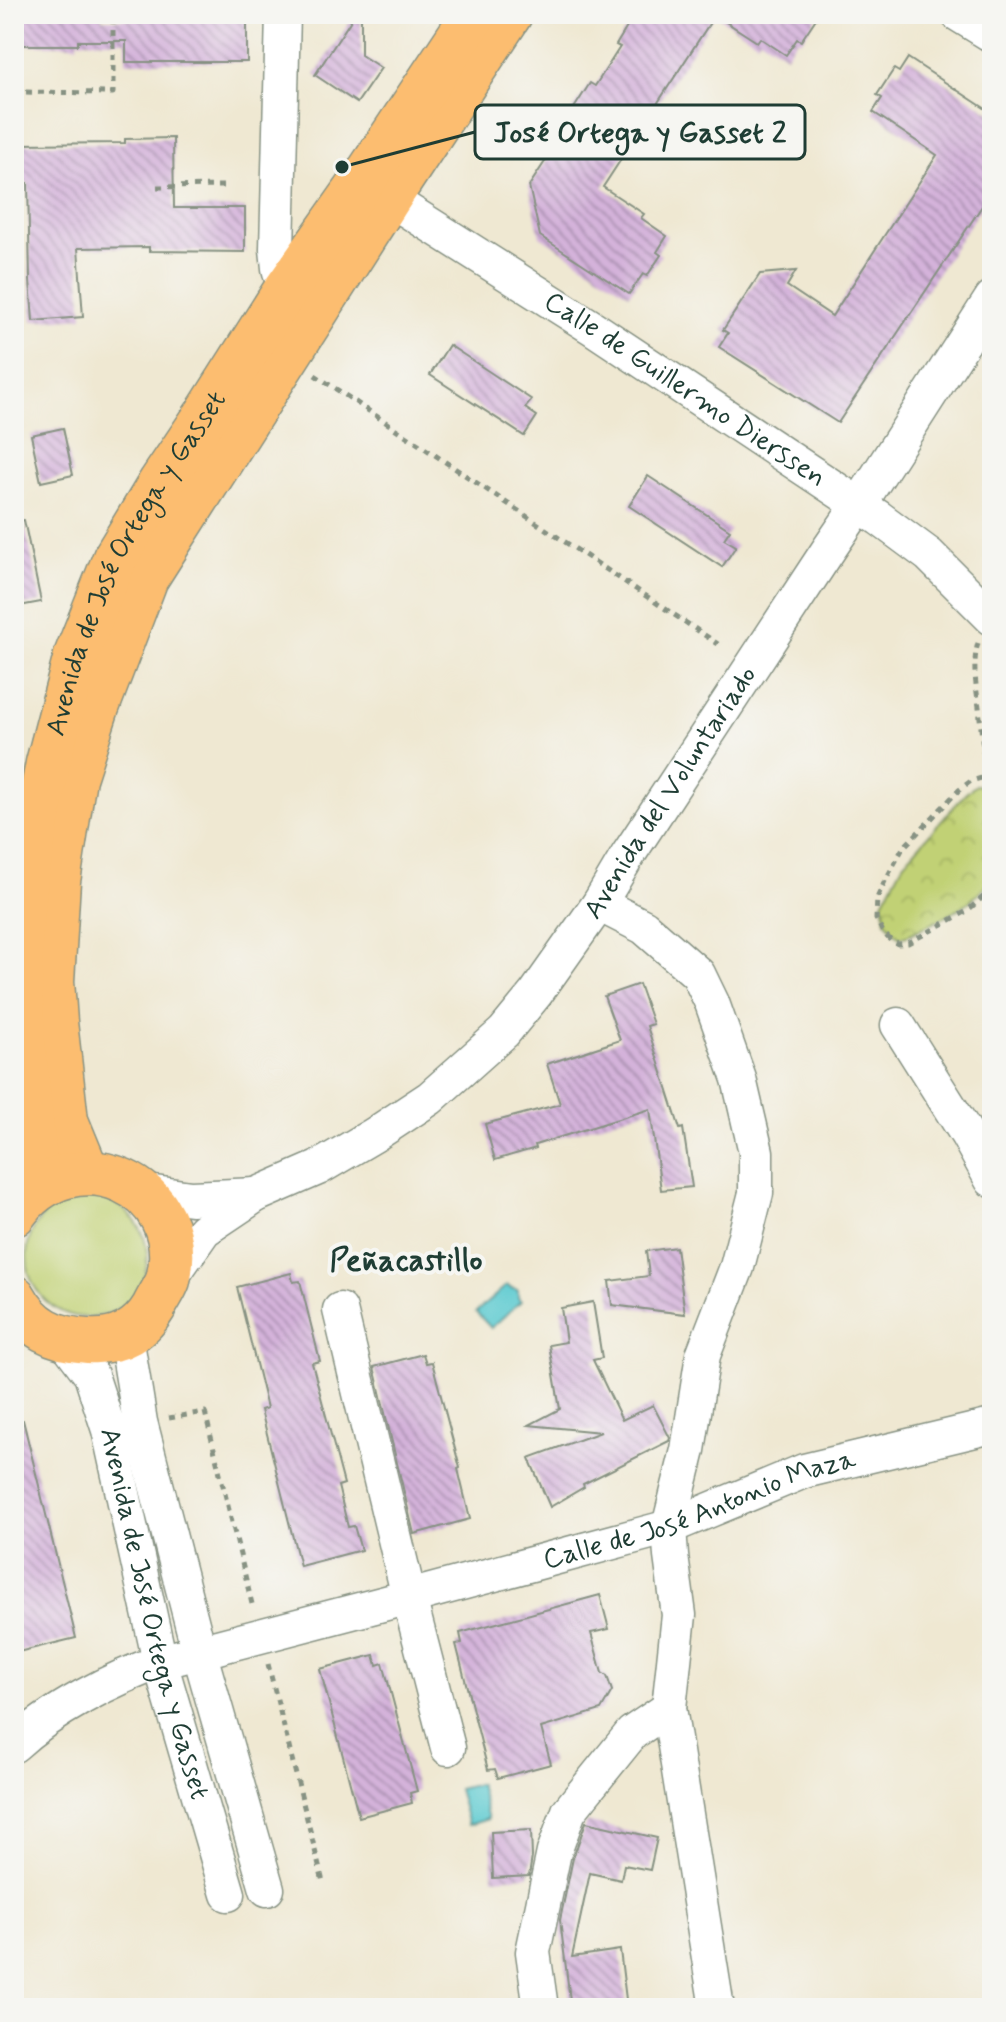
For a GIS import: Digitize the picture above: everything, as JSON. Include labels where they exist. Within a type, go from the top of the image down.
[{"type":"main road","name":"Avenida de José Ortega y Gasset","points":[[87,1172],[66,1121],[52,981],[58,881],[74,778],[96,710],[146,578],[375,191],[474,14]]},
{"type":"main road","name":"Avenida de José Ortega y Gasset","points":[[26,1201],[20,980],[26,879],[48,763],[76,656],[115,558],[285,291],[375,191],[510,14]]},
{"type":"main road","points":[[17,1307],[41,1329],[64,1339],[92,1342],[126,1336],[149,1314],[167,1283],[171,1258],[168,1232],[157,1210],[127,1182],[87,1172],[61,1176],[26,1201]]},
{"type":"street","points":[[283,14],[277,249],[285,291]]},
{"type":"street","points":[[958,14],[992,35]]},
{"type":"street","name":"Calle de Guillermo Dierssen","points":[[375,191],[593,328],[859,505],[929,555],[988,626]]},
{"type":"street","name":"Avenida del Voluntariado","points":[[167,1283],[204,1230],[256,1195],[318,1168],[374,1135],[430,1098],[504,1032],[536,993],[599,904],[992,298]]},
{"type":"street","points":[[599,904],[644,927],[698,974],[712,1003],[739,1079],[756,1152],[756,1193],[737,1267],[703,1355],[688,1450],[669,1527],[679,1615],[669,1708],[717,2008]]},
{"type":"street","points":[[898,1025],[992,1180]]},
{"type":"street","name":"Avenida del Voluntariado","points":[[140,1191],[191,1198],[256,1195]]},
{"type":"street","points":[[340,1310],[448,1748]]},
{"type":"street","name":"Avenida de José Ortega y Gasset","points":[[126,1336],[140,1422],[199,1651],[267,1889]]},
{"type":"street","name":"Avenida de José Ortega y Gasset","points":[[64,1339],[91,1375],[109,1430],[160,1662],[228,1894]]},
{"type":"street","name":"Calle de José Antonio Maza","points":[[19,1730],[127,1674],[160,1662],[669,1527],[804,1471],[992,1426]]},
{"type":"street","points":[[541,2008],[533,1952],[554,1852],[569,1811],[632,1733],[669,1708]]},
{"type":"path","points":[[14,92],[113,93],[113,14]]},
{"type":"path","points":[[157,187],[223,186]]},
{"type":"path","points":[[311,372],[718,644]]},
{"type":"path","points":[[985,777],[975,682],[977,645],[988,626]]},
{"type":"path","points":[[985,777],[992,782]]},
{"type":"path","points":[[985,777],[971,781],[959,790],[903,848],[877,898],[876,919],[891,941],[908,943],[967,911],[992,889]]},
{"type":"green space","points":[[976,785],[986,787],[992,795],[992,878],[975,897],[955,911],[900,937],[886,921],[883,902],[903,864]]},
{"type":"green space","points":[[87,1197],[110,1201],[130,1214],[143,1234],[147,1257],[143,1280],[130,1300],[110,1313],[87,1317],[64,1313],[44,1300],[31,1280],[27,1257],[31,1234],[44,1214],[64,1201]]},
{"type":"water","points":[[507,1285],[518,1290],[521,1301],[491,1328],[476,1312]]},
{"type":"water","points":[[479,1784],[488,1819],[468,1825],[458,1789]]},
{"type":"building","points":[[14,14],[102,14],[102,19],[247,19],[247,62],[126,62],[126,41],[14,45]]},
{"type":"building","points":[[355,14],[361,14],[361,55],[381,68],[357,103],[315,75]]},
{"type":"building","points":[[635,14],[819,14],[801,41],[797,39],[786,55],[760,38],[757,42],[715,15],[603,187],[644,214],[641,218],[667,236],[657,252],[661,255],[647,276],[643,274],[629,294],[540,236],[529,186],[575,116],[571,113],[590,83],[595,86],[620,47],[616,45]]},
{"type":"building","points":[[908,58],[992,113],[992,191],[838,423],[719,347],[728,333],[723,330],[760,274],[796,271],[787,286],[832,316],[937,155],[873,112],[882,98],[877,95],[894,69],[899,72]]},
{"type":"building","points":[[173,138],[174,208],[245,208],[245,252],[149,251],[149,247],[78,248],[83,317],[33,321],[28,183],[14,183],[14,144],[125,143],[125,139]]},
{"type":"building","points":[[449,345],[532,400],[525,408],[537,416],[524,436],[430,375]]},
{"type":"building","points":[[63,428],[73,475],[41,482],[31,435]]},
{"type":"building","points":[[648,476],[730,530],[724,539],[736,546],[722,567],[629,506]]},
{"type":"building","points":[[24,520],[41,602],[14,607],[14,521]]},
{"type":"building","points":[[639,984],[653,1024],[647,1026],[680,1129],[683,1128],[692,1187],[661,1190],[650,1109],[495,1160],[485,1124],[560,1104],[547,1064],[620,1040],[604,996]]},
{"type":"building","points":[[676,1247],[685,1314],[612,1305],[609,1281],[649,1276],[646,1251]]},
{"type":"building","points":[[291,1273],[293,1282],[300,1281],[320,1361],[312,1363],[344,1484],[338,1486],[348,1527],[354,1526],[361,1550],[300,1566],[261,1410],[267,1408],[237,1287]]},
{"type":"building","points":[[593,1302],[602,1358],[593,1360],[622,1420],[653,1405],[670,1438],[583,1484],[584,1487],[550,1507],[529,1458],[601,1432],[529,1425],[560,1409],[549,1345],[566,1342],[561,1308]]},
{"type":"building","points":[[423,1354],[426,1363],[432,1362],[470,1519],[414,1534],[374,1367]]},
{"type":"building","points":[[23,1420],[76,1638],[14,1653],[14,1421]]},
{"type":"building","points":[[600,1595],[609,1629],[591,1633],[602,1673],[607,1676],[612,1691],[601,1710],[541,1728],[551,1764],[498,1778],[495,1769],[488,1770],[456,1644],[462,1643],[460,1633]]},
{"type":"building","points":[[374,1655],[377,1665],[383,1663],[417,1791],[410,1793],[412,1803],[359,1817],[320,1669]]},
{"type":"building","points":[[586,1822],[657,1838],[650,1870],[624,1865],[621,1880],[590,1873],[572,1957],[620,1950],[627,2008],[571,2008],[560,1920],[573,1858]]},
{"type":"building","points":[[531,1830],[529,1876],[493,1878],[491,1832]]},
{"type":"place","name":"José Ortega y Gasset 2","points":[[342,167]]},
{"type":"district","name":"Peñacastillo","points":[[406,1261]]}]
